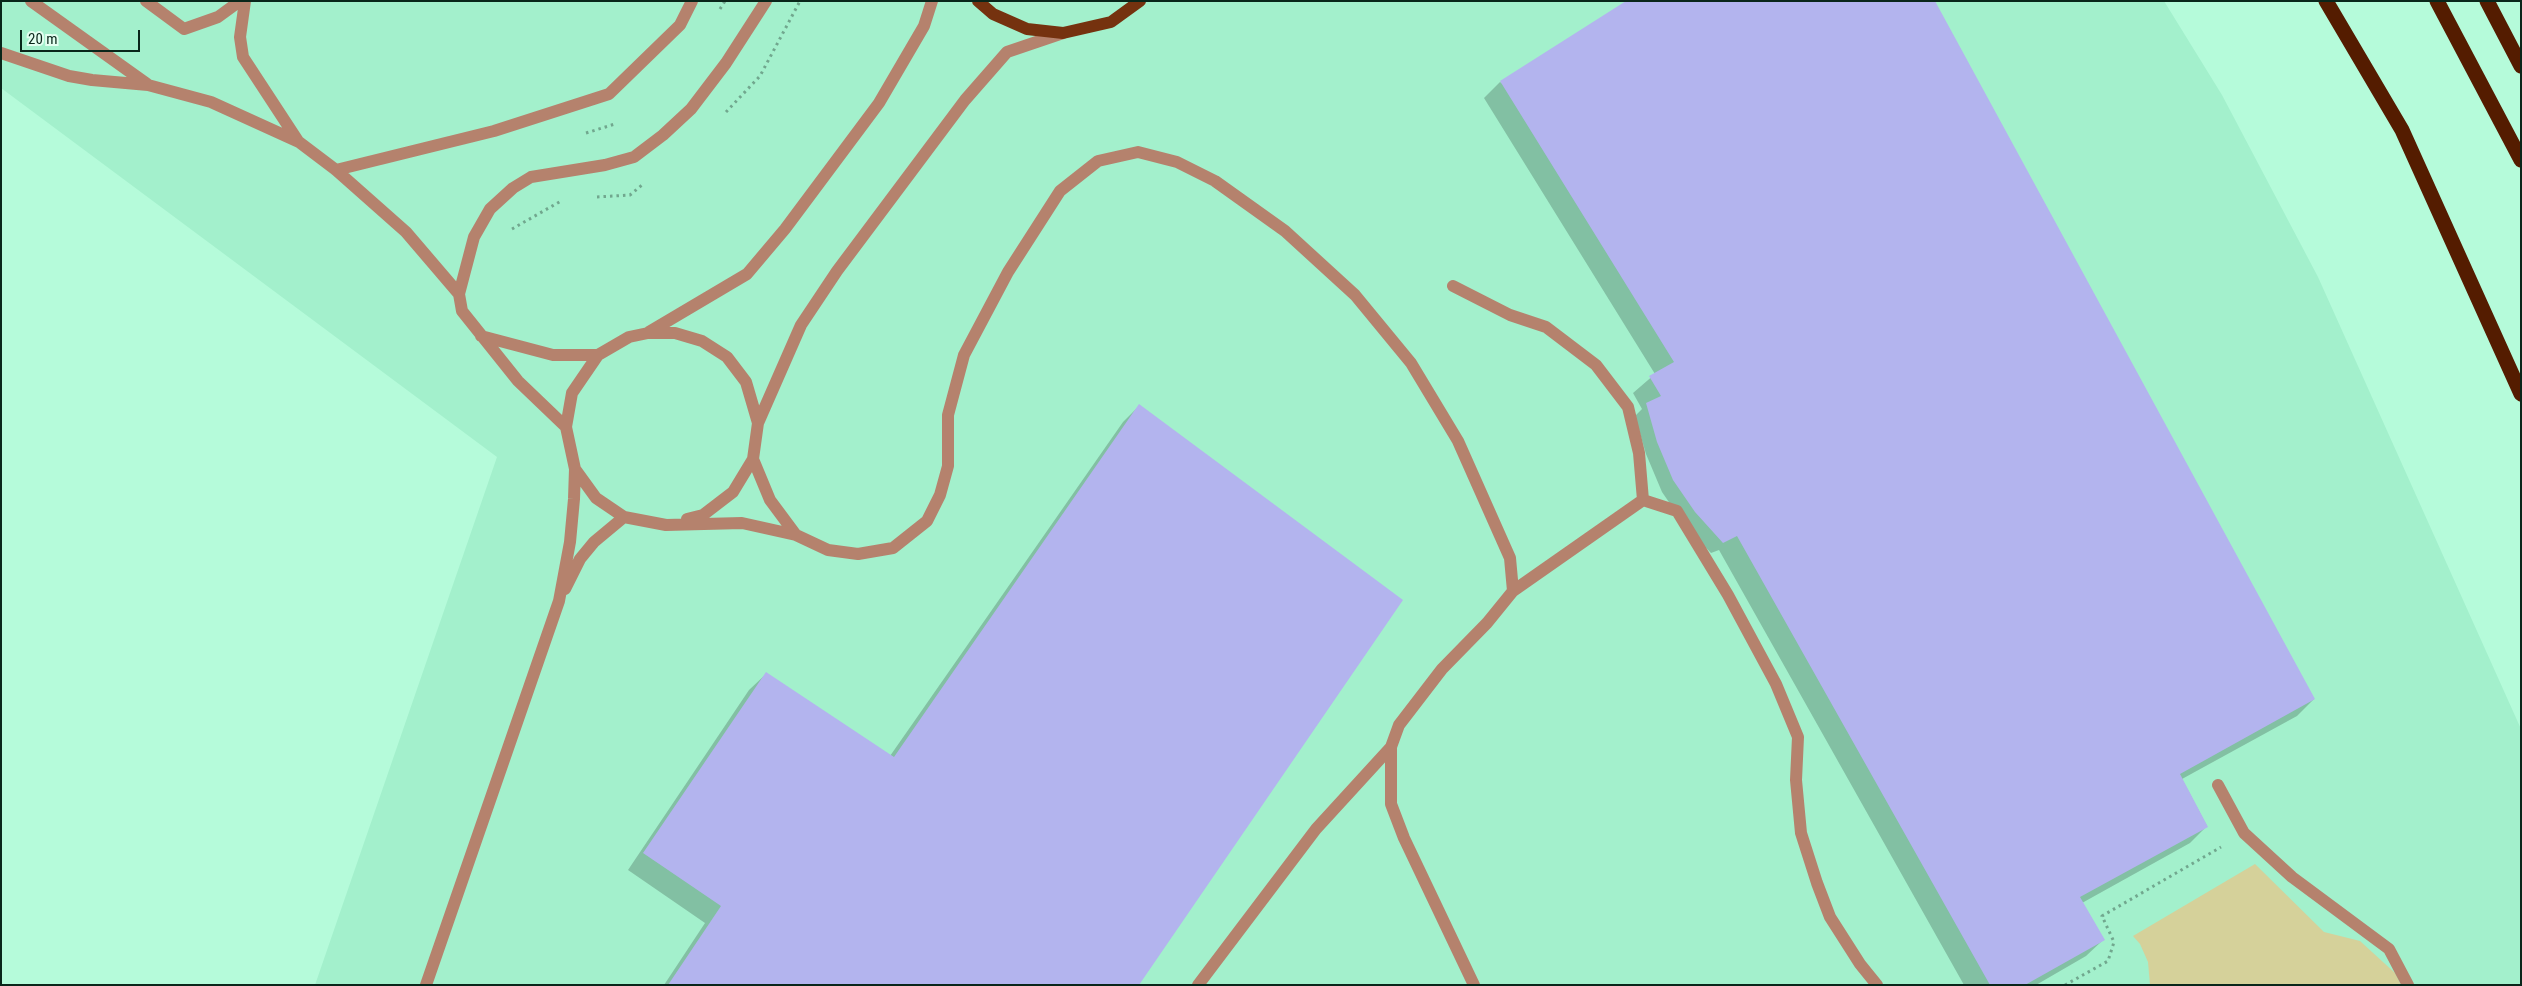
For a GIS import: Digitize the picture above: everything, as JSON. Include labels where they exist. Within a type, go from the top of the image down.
[{"type":"highway","points":[[2326,1],[2402,130],[2521,394]]},
{"type":"highway","points":[[2436,1],[2521,160]]},
{"type":"highway","points":[[2487,1],[2521,66]]},
{"type":"main road","points":[[978,1],[993,14],[1027,29],[1063,33],[1110,22],[1140,1]]},
{"type":"street","points":[[31,1],[148,85]]},
{"type":"street","points":[[146,1],[184,29],[218,17],[240,1]]},
{"type":"street","points":[[245,1],[240,37],[243,57],[299,142]]},
{"type":"street","points":[[336,170],[494,131],[609,94],[680,25],[692,1]]},
{"type":"street","points":[[458,294],[474,237],[490,209],[513,188],[531,177],[605,165],[634,157],[663,135],[691,109],[726,63],[766,1]]},
{"type":"street","points":[[648,333],[747,274],[785,229],[879,103],[924,26],[932,1]]},
{"type":"street","points":[[666,525],[703,515],[733,492],[753,459],[758,423],[801,325],[837,271],[965,100],[1007,52],[1063,33]]},
{"type":"street","points":[[1,53],[69,76],[148,85],[211,102],[299,142],[336,170],[406,232],[458,294],[462,312],[481,336],[518,381],[566,427]]},
{"type":"street","points":[[575,469],[596,498],[624,517],[666,525],[742,523],[796,535],[828,550],[858,554],[893,548],[928,521],[940,494],[948,466],[948,415],[964,354],[1008,272],[1060,191],[1098,161],[1138,152],[1177,162],[1215,181],[1285,231],[1355,295],[1411,363],[1458,441],[1510,558],[1513,591]]},
{"type":"street","points":[[1453,286],[1510,316],[1546,327],[1596,366],[1628,407],[1639,453],[1643,500]]},
{"type":"street","points":[[426,985],[558,602],[570,542],[575,469],[566,427],[572,393],[598,355],[629,338],[648,333],[675,333],[702,340],[726,357],[746,382],[758,423]]},
{"type":"street","points":[[481,336],[553,355],[598,355]]},
{"type":"street","points":[[753,459],[770,500],[796,535]]},
{"type":"street","points":[[1474,985],[1404,838],[1391,804],[1391,747],[1399,725],[1442,669],[1487,623],[1513,591],[1643,500]]},
{"type":"street","points":[[1643,500],[1676,511],[1728,595],[1776,684],[1798,737],[1796,780],[1801,833],[1817,883],[1830,917],[1876,985]]},
{"type":"street","points":[[558,602],[580,559],[594,542],[624,517]]},
{"type":"street","points":[[1198,985],[1316,829],[1391,747]]},
{"type":"street","points":[[2218,785],[2244,834],[2292,877],[2389,949],[2408,985]]},
{"type":"path","points":[[2066,985],[2108,961],[2114,942],[2102,916],[2244,834]]},
{"type":"shaded area","points":[[1,1],[2164,1],[2222,95],[2318,277],[2521,729],[2521,985],[315,985],[497,457],[1,88]]},
{"type":"shaded area","points":[[2255,864],[2324,932],[2360,941],[2395,973],[2401,985],[2150,985],[2148,962],[2140,944],[2133,936]]},
{"type":"building","points":[[1626,1],[1935,1],[2315,699],[2180,774],[2208,827],[2080,897],[2105,940],[2025,985],[1990,985],[1737,536],[1723,543],[1695,512],[1673,480],[1657,442],[1646,403],[1661,396],[1649,376],[1674,362],[1500,81]]},
{"type":"building","points":[[1139,404],[1403,600],[1139,985],[668,985],[721,906],[643,853],[766,672],[894,757]]}]
